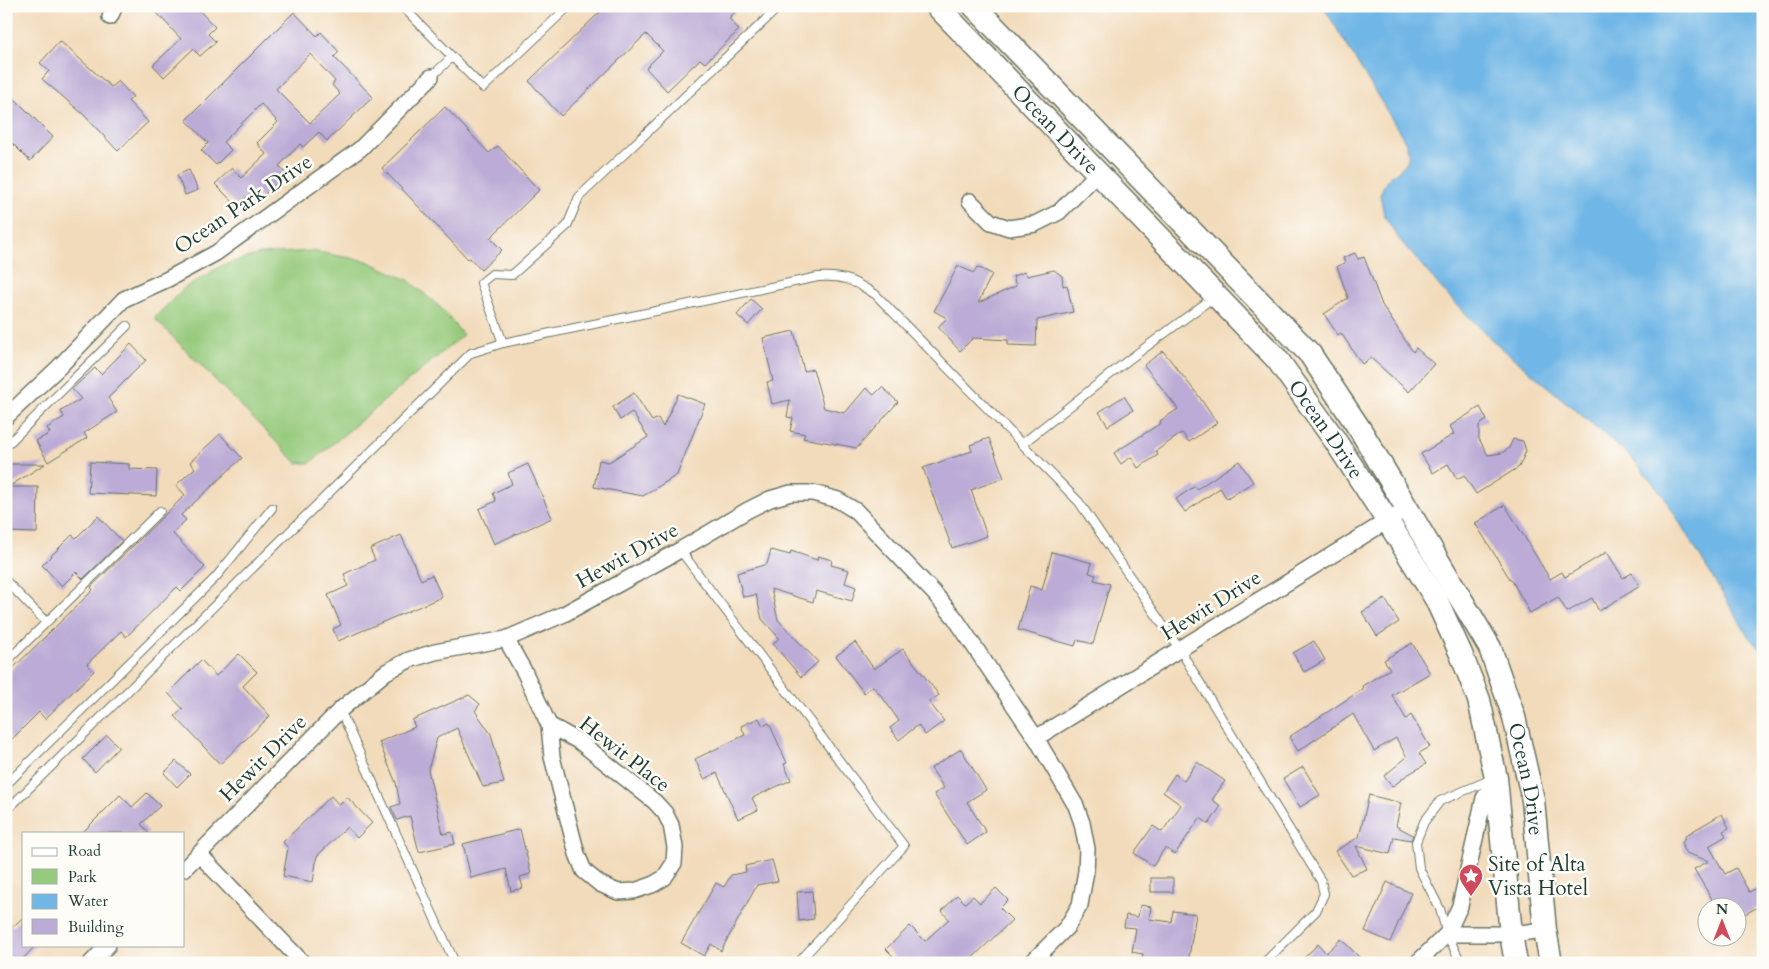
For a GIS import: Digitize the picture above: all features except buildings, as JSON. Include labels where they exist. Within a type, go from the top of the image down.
[{"type":"main road","name":"Ocean Drive","points":[[937,6],[1277,359],[1334,438],[1436,599],[1479,700],[1496,778],[1511,934],[1516,963]]},
{"type":"main road","name":"Ocean Drive","points":[[974,6],[1310,354],[1362,431],[1490,648],[1514,717],[1528,772],[1533,800],[1551,963]]},
{"type":"main road","points":[[1496,778],[1528,772]]},
{"type":"street","name":"Ocean Park Drive","points":[[6,417],[58,368],[124,299],[168,279],[216,253],[248,230],[360,149],[432,77]]},
{"type":"street","points":[[970,201],[991,222],[1009,228],[1035,224],[1059,212],[1097,174]]},
{"type":"street","name":"Hewit Drive","points":[[185,868],[340,710],[386,672],[409,660],[435,652],[506,639],[564,614],[770,499],[791,494],[813,493],[838,500],[856,511],[950,612],[1036,738],[1076,806],[1082,823],[1087,849],[1086,870],[1080,905],[1067,928],[1031,963]]},
{"type":"street","name":"Hewit Drive","points":[[1036,738],[1407,509]]},
{"type":"street","name":"Hewit Place","points":[[506,639],[525,673],[549,725],[554,766],[577,854],[584,871],[600,884],[618,892],[634,891],[652,885],[664,878],[674,862],[676,847],[672,825],[665,813],[655,802],[580,742],[549,725]]},
{"type":"street","points":[[1417,963],[1447,934],[1460,906],[1484,798],[1496,778]]},
{"type":"street","points":[[199,854],[304,963]]},
{"type":"street","points":[[1447,934],[1511,934],[1546,930]]},
{"type":"street","points":[[91,963],[107,946]]},
{"type":"lane","points":[[402,6],[483,88],[568,6]]},
{"type":"lane","points":[[503,343],[481,283],[492,274],[512,275],[567,226],[579,197],[780,6]]},
{"type":"lane","points":[[432,77],[452,57]]},
{"type":"lane","points":[[6,810],[471,352],[503,343],[835,275],[852,281],[875,294],[1079,502],[1180,650],[1321,881],[1324,894],[1316,911],[1264,963]]},
{"type":"lane","points":[[1022,444],[1120,366],[1215,296]]},
{"type":"lane","points":[[6,446],[127,326]]},
{"type":"lane","points":[[6,785],[216,577],[272,508]]},
{"type":"lane","points":[[6,662],[160,510]]},
{"type":"lane","points":[[680,550],[904,846],[798,963]]},
{"type":"lane","points":[[6,580],[46,622]]},
{"type":"lane","points":[[340,710],[455,963]]},
{"type":"lane","points":[[1461,963],[1447,934],[1440,909],[1419,868],[1416,842],[1424,822],[1440,801],[1496,778]]},
{"type":"green space","points":[[312,251],[367,261],[408,280],[441,308],[463,335],[310,463],[297,463],[154,318],[183,289],[223,265],[260,254]]},
{"type":"water","points":[[1323,6],[1763,6],[1763,653],[1748,636],[1663,495],[1631,457],[1491,339],[1448,296],[1399,239],[1384,215],[1380,194],[1388,179],[1404,165],[1408,158],[1405,141]]},
{"type":"place","name":"Site of Alta Vista Hotel","points":[[1471,897]]}]
